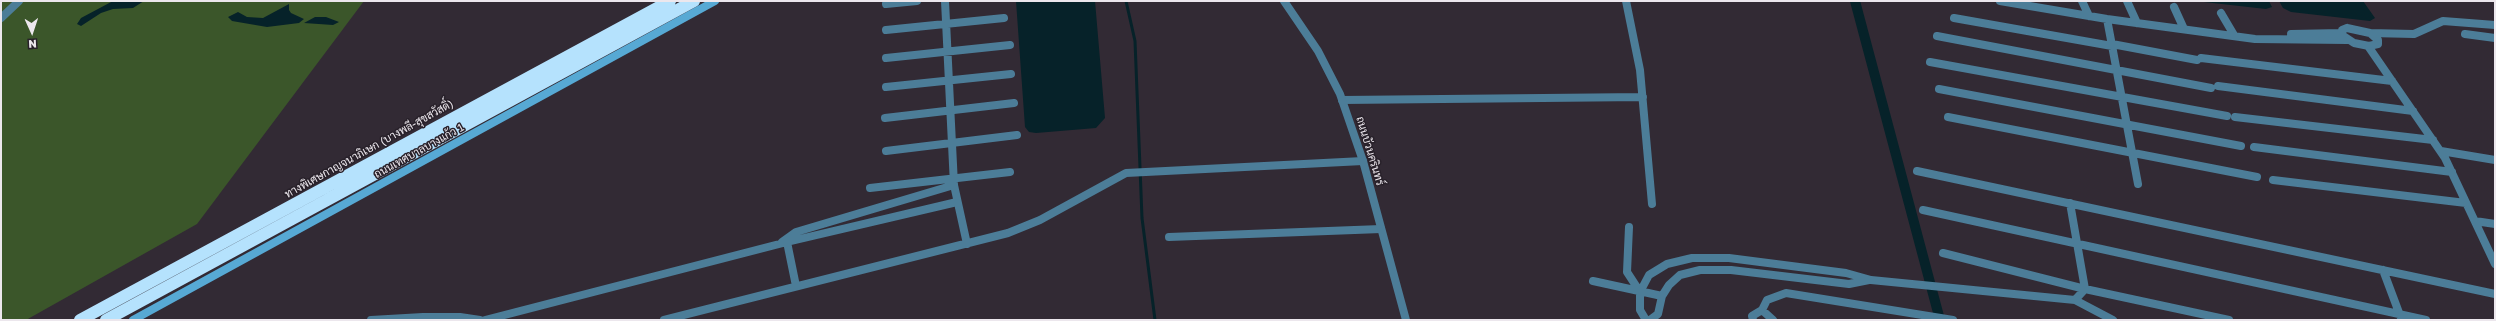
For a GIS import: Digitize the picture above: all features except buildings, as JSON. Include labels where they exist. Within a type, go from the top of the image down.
[{"type":"highway","name":"ทางพิเศษกาญจนาภิเษก (บางพลี-สุขสวัสดิ์)","points":[[80,320],[670,1]]},
{"type":"highway","points":[[106,320],[694,1]]},
{"type":"main road","name":"ถนนเทศบาลบางแก้ว 1","points":[[133,320],[715,1]]},
{"type":"street","points":[[1,18],[19,1]]},
{"type":"street","points":[[886,4],[917,1]]},
{"type":"street","points":[[945,1],[954,182],[967,244]]},
{"type":"street","name":"ถนนบัวนครินทร์","points":[[1284,1],[1318,51],[1342,100],[1363,161],[1406,320]]},
{"type":"street","points":[[1626,1],[1638,52],[1652,204]]},
{"type":"street","points":[[2000,1],[2107,19],[2236,35],[2255,39],[2301,37],[2341,33],[2347,28],[2370,33],[2414,34],[2443,21],[2495,25]]},
{"type":"street","points":[[2039,1],[2042,9]]},
{"type":"street","points":[[2082,1],[2089,16]]},
{"type":"street","points":[[2127,1],[2137,23]]},
{"type":"street","points":[[2174,7],[2184,29]]},
{"type":"street","points":[[2221,13],[2236,35]]},
{"type":"street","points":[[886,30],[1004,18]]},
{"type":"street","points":[[1954,18],[2199,59],[2392,81]]},
{"type":"street","points":[[2107,19],[2138,184]]},
{"type":"street","points":[[2341,33],[2347,40]]},
{"type":"street","points":[[2301,37],[2347,40],[2368,46],[2378,44],[2378,40],[2370,33]]},
{"type":"street","points":[[2465,34],[2495,38]]},
{"type":"street","points":[[1937,36],[2214,87],[2413,111]]},
{"type":"street","points":[[886,58],[1010,45]]},
{"type":"street","points":[[2368,46],[2441,151],[2495,264]]},
{"type":"street","points":[[1930,62],[2231,117],[2433,140]]},
{"type":"street","points":[[886,87],[1011,74]]},
{"type":"street","points":[[1939,89],[2242,146]]},
{"type":"street","points":[[1342,100],[1643,97]]},
{"type":"street","points":[[885,118],[1014,103]]},
{"type":"street","points":[[1948,117],[2257,177]]},
{"type":"street","points":[[886,151],[1017,135]]},
{"type":"street","points":[[2254,147],[2452,172]]},
{"type":"street","points":[[2441,151],[2495,160]]},
{"type":"street","points":[[664,320],[967,244],[1023,228],[1117,176],[1146,171],[1363,161]]},
{"type":"street","points":[[1917,171],[2495,294]]},
{"type":"street","points":[[870,188],[954,182],[1010,172]]},
{"type":"street","points":[[2273,180],[2466,203]]},
{"type":"street","points":[[778,244],[796,232],[954,182]]},
{"type":"street","points":[[485,320],[778,244],[957,202]]},
{"type":"street","points":[[2070,203],[2085,289]]},
{"type":"street","points":[[1923,210],[2076,242],[2400,317],[2426,320]]},
{"type":"street","points":[[2475,221],[2495,224]]},
{"type":"street","points":[[1630,227],[1627,272],[1640,292]]},
{"type":"street","points":[[1169,237],[1381,229]]},
{"type":"street","points":[[787,242],[796,286]]},
{"type":"street","points":[[1943,253],[2085,289],[2229,320]]},
{"type":"street","points":[[1646,320],[1640,310],[1640,292],[1649,275],[1667,264],[1692,258],[1729,258],[1846,273],[1871,280],[1905,282],[2075,300],[2113,320]]},
{"type":"street","points":[[1729,258],[1731,270]]},
{"type":"street","points":[[1650,320],[1658,314],[1662,296],[1680,275],[1700,270],[1731,270],[1849,284],[1871,280]]},
{"type":"street","points":[[2383,270],[2400,317]]},
{"type":"street","points":[[1593,282],[1662,296]]},
{"type":"street","points":[[2075,300],[2085,289]]},
{"type":"street","points":[[1753,320],[1752,316],[1762,310],[1767,300],[1786,293],[1801,294],[1953,320]]},
{"type":"street","points":[[1762,310],[1773,320]]},
{"type":"street","points":[[371,320],[423,317],[460,317],[480,320]]},
{"type":"green space","points":[[1,1],[364,1],[197,224],[26,320],[1,320]]},
{"type":"water","points":[[113,1],[144,1],[133,8],[113,9],[101,13],[81,26],[77,24],[81,18]]},
{"type":"water","points":[[1016,1],[1095,1],[1105,118],[1096,128],[1036,133],[1029,132],[1025,127]]},
{"type":"water","points":[[2195,1],[2269,1],[2272,7],[2266,9]]},
{"type":"water","points":[[2279,1],[2363,1],[2375,18],[2370,21],[2291,12],[2283,8]]},
{"type":"water","points":[[289,4],[289,10],[291,13],[304,19],[299,23],[267,27],[232,21],[228,17],[238,12],[247,17],[263,18]]},
{"type":"water","points":[[315,17],[326,17],[339,22],[333,25],[304,23]]},
{"type":"waterway","points":[[1126,1],[1135,41],[1142,218],[1155,320]]},
{"type":"waterway","points":[[1855,1],[1940,320]]}]
